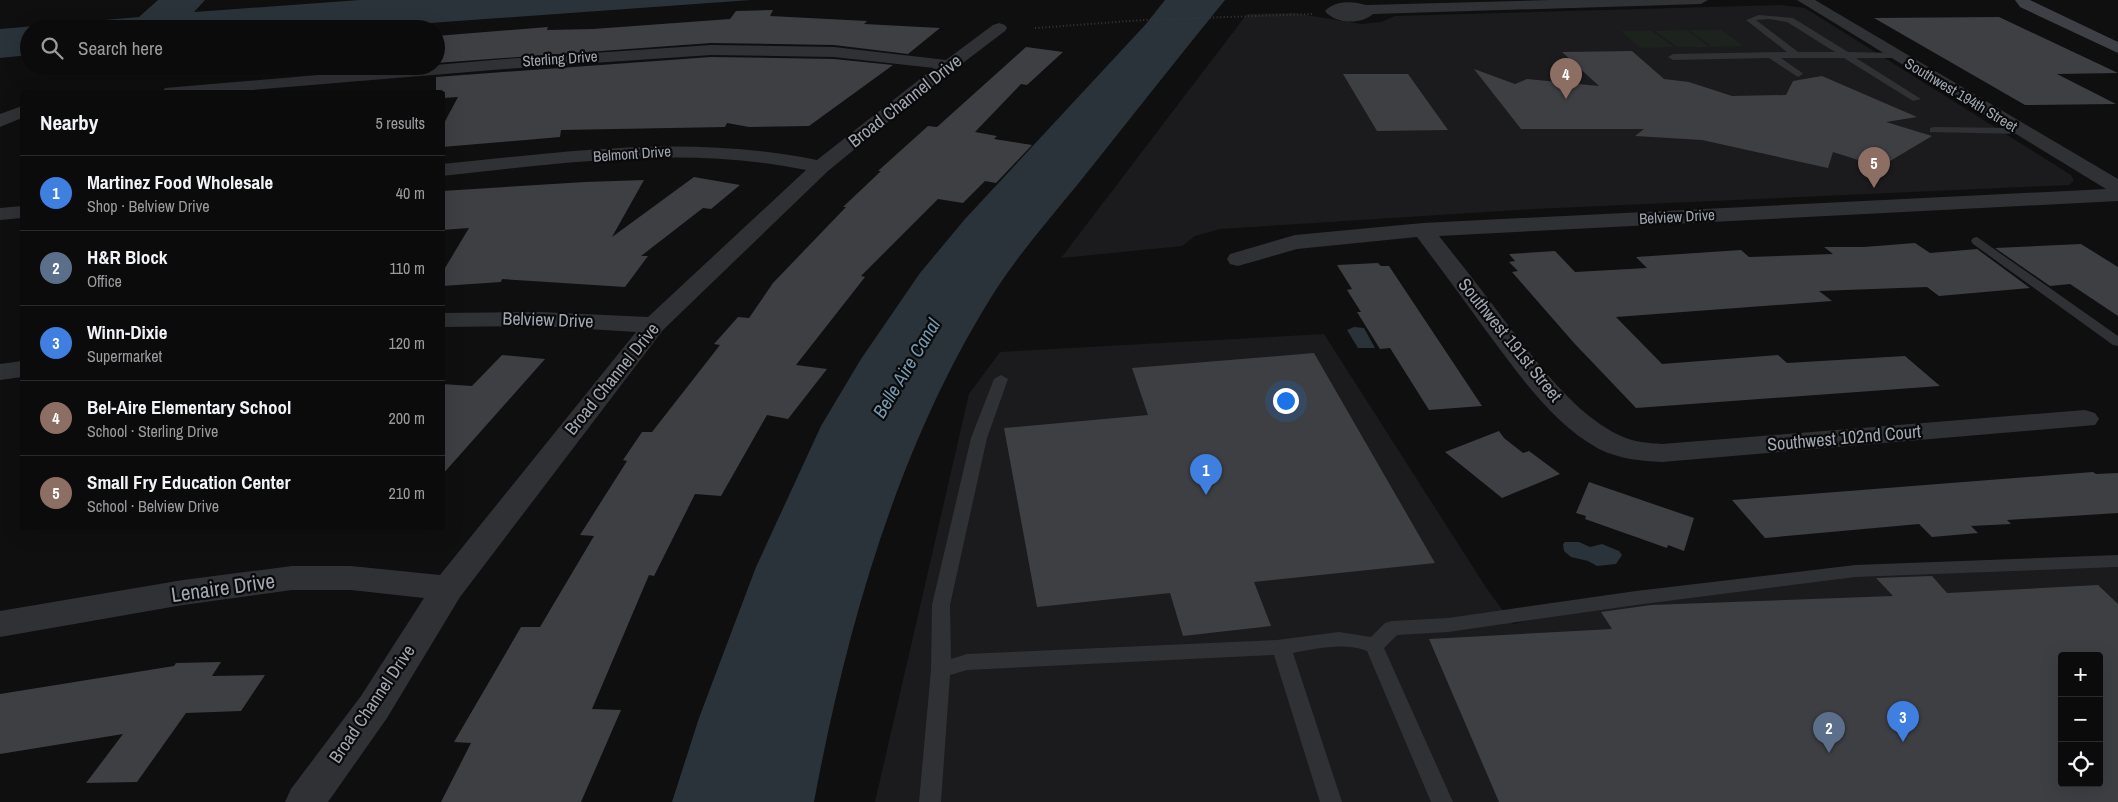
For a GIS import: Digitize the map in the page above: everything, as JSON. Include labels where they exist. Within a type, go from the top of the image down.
[{"type":"street","points":[[1335,13],[1357,17],[1366,14],[1364,10],[1701,0]]},
{"type":"street","name":"Southwest 194th Street","points":[[1804,0],[2118,188]]},
{"type":"street","points":[[2022,0],[2025,4],[2118,48]]},
{"type":"street","points":[[2032,0],[2050,5],[2118,36]]},
{"type":"street","name":"Broad Channel Drive","points":[[305,802],[374,707],[448,588],[654,325],[821,167],[949,65],[999,28]]},
{"type":"street","name":"Sterling Drive","points":[[445,69],[711,50],[834,52],[949,65]]},
{"type":"street","name":"Sterling Drive","points":[[194,90],[371,75]]},
{"type":"street","points":[[0,121],[20,112]]},
{"type":"street","name":"Belmont Drive","points":[[445,170],[608,154],[680,150],[757,155],[821,167]]},
{"type":"street","name":"Belview Drive","points":[[1238,259],[1295,242],[1423,230],[2118,195]]},
{"type":"street","points":[[0,214],[20,212]]},
{"type":"street","name":"Southwest 191st Street","points":[[1423,230],[1529,369],[1568,411],[1605,440]]},
{"type":"street","name":"Belview Drive","points":[[445,320],[540,319],[654,325]]},
{"type":"street","points":[[0,372],[20,369]]},
{"type":"street","name":"Southwest 102nd Court","points":[[1605,440],[1634,451],[1662,453],[2085,419]]},
{"type":"street","name":"Lenaire Drive","points":[[0,624],[215,588],[292,578],[332,578],[448,588]]},
{"type":"lane","points":[[1796,55],[1750,20],[1754,17],[1779,17],[1790,20],[1916,99]]},
{"type":"lane","points":[[1770,55],[1798,74]]},
{"type":"lane","points":[[1673,57],[1893,55]]},
{"type":"lane","points":[[1934,130],[2021,131]]},
{"type":"lane","points":[[1977,241],[2118,342]]},
{"type":"lane","points":[[930,802],[941,670],[940,606],[978,438],[1001,379]]},
{"type":"lane","points":[[1374,646],[1392,628],[1448,625],[1636,598],[1855,571],[2118,561]]},
{"type":"lane","points":[[941,670],[967,662],[1281,647],[1347,640],[1366,642],[1374,646],[1442,802]]},
{"type":"lane","points":[[1281,647],[1332,802]]},
{"type":"path","points":[[1035,28],[1144,20],[1335,13]]},
{"type":"shaded area","points":[[1780,5],[1805,8],[2071,175],[2074,181],[2069,185],[1534,209],[1220,229],[1195,236],[1182,246],[1061,258],[1247,14],[1294,13],[1361,24],[1381,22],[1395,16]]},
{"type":"shaded area","points":[[1687,30],[1709,47],[1677,47],[1655,31]]},
{"type":"shaded area","points":[[1689,30],[1721,30],[1744,46],[1712,47]]},
{"type":"shaded area","points":[[1621,31],[1652,31],[1674,47],[1641,48]]},
{"type":"shaded area","points":[[1324,334],[1487,589],[1513,624],[1598,605],[1883,572],[2118,567],[2118,802],[875,802],[969,394],[1000,352]]},
{"type":"water","points":[[158,0],[205,0],[194,12],[360,0],[751,0],[445,22],[445,20],[104,20],[139,17]]},
{"type":"water","name":"Belle Aire Canal","points":[[1165,0],[1225,0],[1037,233],[999,285],[964,344],[933,405],[906,469],[882,534],[843,668],[814,802],[672,802],[699,718],[756,567],[821,426],[861,359],[920,273],[965,219],[1146,24]]},
{"type":"water","points":[[20,27],[20,56],[0,58],[0,29]]},
{"type":"water","points":[[1354,327],[1364,328],[1375,348],[1358,348],[1347,330]]},
{"type":"water","points":[[1565,542],[1579,542],[1590,547],[1602,544],[1619,551],[1622,555],[1616,564],[1597,566],[1588,561],[1571,557],[1564,551],[1563,544]]},
{"type":"building","points":[[773,10],[770,16],[867,21],[864,24],[940,28],[908,54],[834,45],[711,43],[445,62],[445,35],[548,27],[547,30],[593,29],[730,19],[736,11]]},
{"type":"building","points":[[1999,17],[2118,73],[2057,74],[2116,104],[2025,105],[1874,18]]},
{"type":"building","points":[[1026,47],[1063,52],[1027,85],[1021,84],[975,132],[997,136],[994,139],[1032,145],[996,183],[985,181],[963,203],[938,199],[861,276],[865,277],[796,365],[827,369],[788,419],[767,415],[721,496],[695,494],[654,576],[649,575],[592,709],[621,710],[581,802],[441,802],[471,743],[454,742],[521,627],[540,627],[594,536],[580,535],[627,461],[623,460],[642,432],[652,432],[720,345],[714,344],[738,317],[749,318],[773,283],[846,207],[843,207],[881,171],[878,171],[928,126],[937,127]]},
{"type":"building","points":[[1632,51],[1664,79],[1689,82],[1732,96],[1786,95],[1793,81],[1822,76],[1917,117],[1886,122],[1932,136],[1880,167],[1833,152],[1828,168],[1702,140],[1635,136],[1644,129],[1521,129],[1474,69],[1515,84],[1527,79],[1599,86],[1562,52]]},
{"type":"building","points":[[711,57],[834,59],[893,65],[809,126],[749,127],[727,123],[725,127],[561,130],[560,137],[445,147],[445,121],[458,97],[445,98],[445,90],[436,90],[436,77]]},
{"type":"building","points":[[1343,74],[1408,74],[1448,130],[1377,131]]},
{"type":"building","points":[[694,177],[740,185],[711,209],[703,208],[641,256],[648,256],[625,287],[502,279],[501,282],[445,286],[445,268],[469,228],[445,230],[445,191],[644,180],[612,237]]},
{"type":"building","points":[[1915,243],[1930,253],[1977,249],[2030,288],[1939,296],[1927,287],[1819,291],[1832,301],[1616,317],[1662,364],[1778,355],[1787,363],[1905,356],[1940,386],[1636,408],[1574,343],[1512,272],[1518,271],[1509,262],[1515,261],[1509,254],[1555,251],[1575,272],[1647,268],[1636,257],[1741,250],[1749,257],[1833,254],[1824,247],[1864,247]]},
{"type":"building","points":[[2081,244],[2118,267],[2118,316],[2070,284],[2050,286],[1995,248]]},
{"type":"building","points":[[1378,263],[1381,266],[1389,266],[1482,406],[1429,410],[1390,348],[1380,349],[1357,312],[1361,312],[1347,290],[1352,289],[1337,265]]},
{"type":"building","points":[[1314,353],[1435,563],[1254,582],[1271,626],[1183,636],[1170,593],[1037,607],[1004,428],[1148,415],[1132,368]]},
{"type":"building","points":[[502,355],[545,359],[445,472],[445,384],[472,386]]},
{"type":"building","points":[[1499,431],[1504,438],[1523,453],[1529,451],[1560,474],[1502,498],[1445,452]]},
{"type":"building","points":[[2093,472],[2096,474],[2118,473],[2118,513],[2007,520],[2011,524],[1971,526],[1978,533],[1932,537],[1919,524],[1765,538],[1732,500]]},
{"type":"building","points":[[1589,482],[1694,518],[1684,551],[1668,545],[1667,548],[1585,519],[1586,516],[1576,513]]},
{"type":"building","points":[[1932,576],[1947,593],[2098,585],[2118,604],[2118,802],[1499,802],[1429,639],[1612,629],[1601,612],[1651,605],[1893,596],[1876,578]]},
{"type":"building","points":[[221,662],[212,676],[265,675],[241,711],[186,713],[137,782],[86,783],[123,734],[0,754],[0,694],[174,666],[176,663]]},
{"type":"place","name":"Bel-Aire Elementary School","points":[[1566,99]]},
{"type":"place","name":"Small Fry Education Center","points":[[1874,188]]},
{"type":"place","name":"Martinez Food Wholesale","points":[[1206,495]]},
{"type":"place","name":"Winn-Dixie","points":[[1903,742]]},
{"type":"place","name":"H&R Block","points":[[1829,753]]}]
